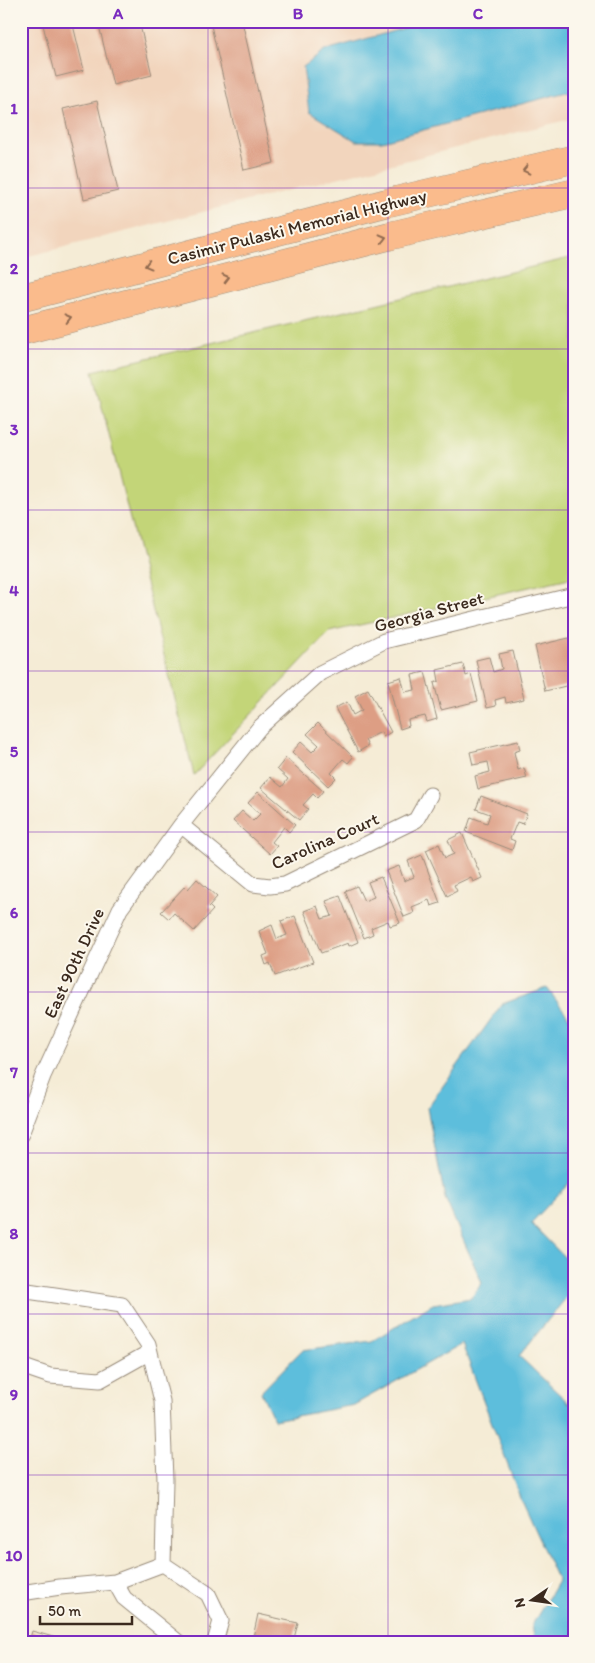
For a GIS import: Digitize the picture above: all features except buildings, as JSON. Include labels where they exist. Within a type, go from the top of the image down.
[{"type":"highway","name":"Casimir Pulaski Memorial Highway","points":[[21,298],[386,203],[574,159]]},
{"type":"highway","name":"Casimir Pulaski Memorial Highway","points":[[21,331],[379,239],[574,193]]},
{"type":"street","name":"Georgia Street","points":[[148,870],[181,825],[259,728],[320,673],[384,640],[574,595]]},
{"type":"street","name":"Carolina Court","points":[[181,825],[252,884],[270,886],[285,884],[416,820],[430,796]]},
{"type":"street","name":"East 90th Drive","points":[[21,1134],[43,1076],[97,955],[120,909],[148,870]]},
{"type":"street","points":[[21,1290],[122,1305],[148,1344],[162,1401],[165,1480],[163,1564]]},
{"type":"street","points":[[21,1366],[50,1376],[100,1380],[150,1352]]},
{"type":"street","points":[[21,1593],[60,1586],[115,1582],[163,1564]]},
{"type":"street","points":[[163,1564],[208,1594],[221,1621],[215,1642]]},
{"type":"street","points":[[115,1582],[124,1598],[178,1642]]},
{"type":"shaded area","points":[[21,21],[574,21],[574,118],[21,258]]},
{"type":"green space","points":[[574,257],[574,577],[329,632],[194,775],[93,371]]},
{"type":"water","points":[[430,21],[574,21],[574,90],[382,141],[356,141],[309,112],[303,67],[326,50]]},
{"type":"water","points":[[547,988],[574,1024],[574,1178],[531,1223],[574,1267],[574,1288],[519,1356],[574,1408],[574,1642],[535,1642],[532,1625],[558,1581],[521,1500],[462,1344],[354,1405],[274,1420],[261,1392],[302,1350],[372,1341],[433,1304],[471,1298],[482,1283],[445,1198],[427,1108],[502,1004]]}]
